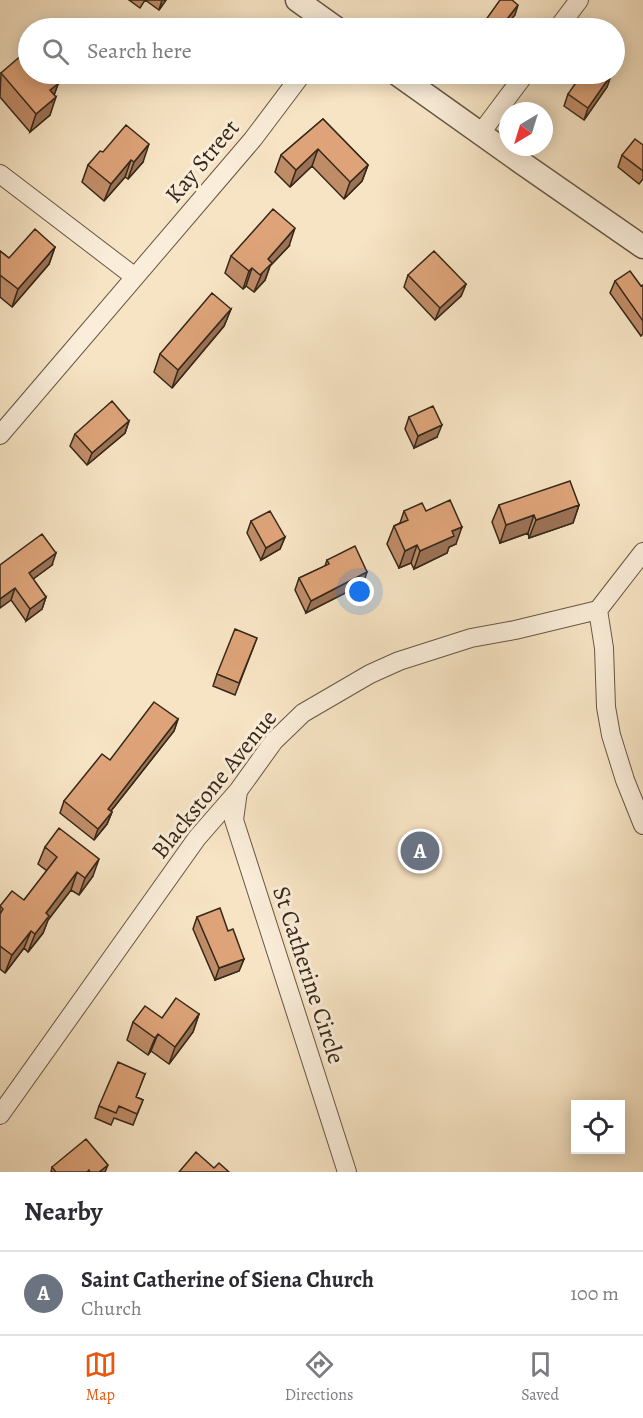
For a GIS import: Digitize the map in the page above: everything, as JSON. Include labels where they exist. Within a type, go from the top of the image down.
[{"type":"street","points":[[297,0],[321,18]]},
{"type":"street","points":[[566,18],[579,0]]},
{"type":"street","name":"Kay Street","points":[[0,435],[253,139],[294,84]]},
{"type":"street","points":[[411,84],[643,247]]},
{"type":"street","points":[[480,134],[518,84]]},
{"type":"street","points":[[0,174],[135,278]]},
{"type":"street","points":[[643,552],[598,610],[604,648],[606,707],[611,735],[625,780],[643,825]]},
{"type":"street","name":"Blackstone Avenue","points":[[0,1115],[197,838],[238,791],[274,741],[303,713],[370,674],[399,661],[471,638],[598,610]]},
{"type":"street","name":"St Catherine Circle","points":[[238,791],[234,820],[347,1172]]},
{"type":"building","points":[[500,0],[512,0],[518,5],[508,18],[487,18]]},
{"type":"building","points":[[18,58],[18,84],[58,84],[50,90],[56,97],[36,114],[1,73]]},
{"type":"building","points":[[575,84],[605,84],[588,108],[568,94]]},
{"type":"building","points":[[323,119],[368,165],[350,182],[318,149],[296,170],[281,155]]},
{"type":"building","points":[[126,125],[149,144],[134,162],[131,160],[111,184],[88,165],[100,151],[103,152]]},
{"type":"building","points":[[635,139],[643,145],[643,171],[622,155]]},
{"type":"building","points":[[273,209],[295,228],[268,259],[272,263],[260,275],[252,268],[249,271],[231,256]]},
{"type":"building","points":[[35,229],[55,247],[18,289],[0,275],[0,251],[9,258]]},
{"type":"building","points":[[434,251],[466,284],[440,308],[408,275]]},
{"type":"building","points":[[630,271],[641,286],[643,285],[643,321],[615,281]]},
{"type":"building","points":[[212,293],[231,309],[178,370],[160,354]]},
{"type":"building","points":[[112,401],[129,421],[92,453],[75,434]]},
{"type":"building","points":[[433,406],[442,425],[418,436],[409,417]]},
{"type":"building","points":[[570,481],[579,505],[536,520],[534,515],[506,525],[499,505]]},
{"type":"building","points":[[450,500],[462,527],[452,531],[454,536],[420,551],[417,545],[405,551],[394,526],[408,520],[404,511],[422,503],[426,511]]},
{"type":"building","points":[[270,511],[285,537],[266,548],[251,521]]},
{"type":"building","points":[[42,534],[56,553],[29,573],[46,597],[30,609],[15,588],[0,599],[0,565]]},
{"type":"building","points":[[355,546],[367,572],[311,601],[299,578],[329,564],[327,560]]},
{"type":"building","points":[[235,629],[257,638],[239,683],[217,674]]},
{"type":"building","points":[[154,702],[178,719],[108,809],[112,812],[98,829],[64,801],[102,754],[110,760]]},
{"type":"building","points":[[59,828],[99,859],[85,878],[77,872],[46,913],[49,916],[35,934],[31,931],[12,955],[0,946],[0,914],[3,909],[0,906],[12,891],[24,900],[57,857],[45,847]]},
{"type":"building","points":[[220,908],[228,931],[233,929],[244,959],[219,968],[197,917]]},
{"type":"building","points":[[176,998],[199,1014],[175,1047],[158,1034],[155,1038],[133,1022],[145,1006],[162,1018]]},
{"type":"building","points":[[118,1062],[145,1074],[136,1097],[143,1100],[137,1114],[119,1106],[116,1113],[99,1106]]},
{"type":"building","points":[[86,1139],[108,1165],[99,1172],[89,1170],[87,1172],[56,1172],[52,1167]]},
{"type":"building","points":[[196,1152],[214,1168],[219,1163],[229,1172],[179,1172]]},
{"type":"place","name":"Saint Catherine of Siena Church","points":[[420,851]]}]
